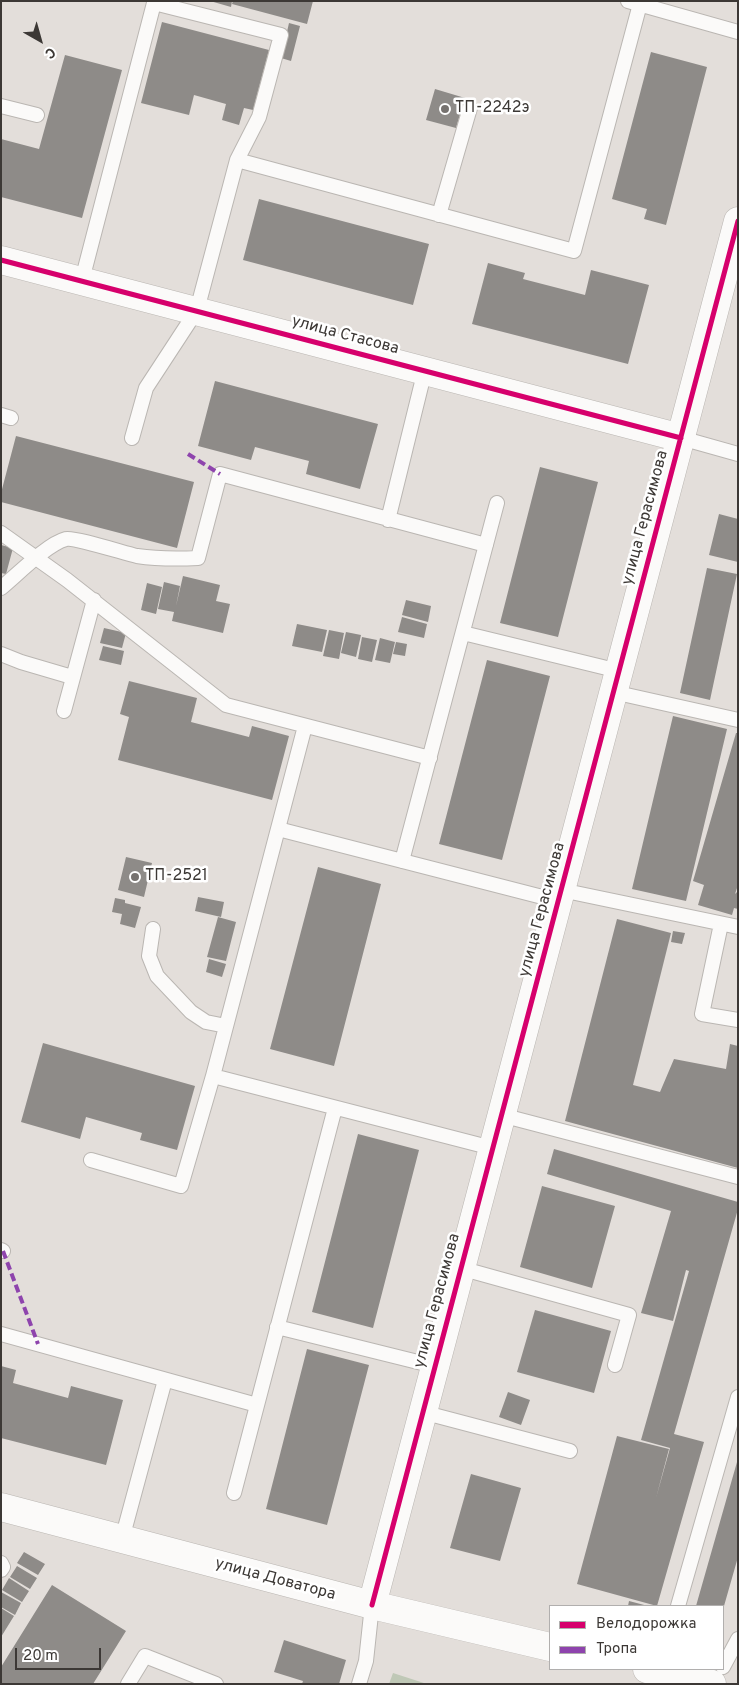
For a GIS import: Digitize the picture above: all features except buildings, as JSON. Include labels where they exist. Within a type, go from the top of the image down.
[{"type":"street","name":"улица Герасимова","points":[[372,1606],[738,221]]},
{"type":"street","name":"улица Стасова","points":[[1,260],[681,438]]},
{"type":"street","name":"улица Доватора","points":[[1,1507],[372,1606],[549,1646]]},
{"type":"street","points":[[655,1670],[701,1683]]},
{"type":"lane","points":[[82,280],[154,3],[280,35],[259,117],[237,160],[197,310],[146,388],[132,438]]},
{"type":"lane","points":[[237,160],[574,251],[634,3],[738,32]]},
{"type":"lane","points":[[1,106],[37,116]]},
{"type":"lane","points":[[439,215],[470,108]]},
{"type":"lane","points":[[388,520],[425,370]]},
{"type":"lane","points":[[681,438],[738,454]]},
{"type":"lane","points":[[1,588],[36,558],[67,539],[138,556],[176,560],[198,558],[220,474],[486,545]]},
{"type":"lane","points":[[402,861],[497,503]]},
{"type":"lane","points":[[1,533],[94,600],[226,705],[430,758]]},
{"type":"lane","points":[[64,711],[94,600]]},
{"type":"lane","points":[[463,633],[738,720]]},
{"type":"lane","points":[[1,654],[72,677]]},
{"type":"lane","points":[[91,1160],[182,1186],[213,1076],[305,726]]},
{"type":"lane","points":[[278,829],[402,861],[559,896],[738,927]]},
{"type":"lane","points":[[721,924],[702,1014],[738,1020]]},
{"type":"lane","points":[[153,929],[149,956],[157,976],[191,1012],[206,1022],[226,1026]]},
{"type":"lane","points":[[213,1076],[492,1148]]},
{"type":"lane","points":[[234,1493],[335,1108]]},
{"type":"lane","points":[[501,1115],[738,1177]]},
{"type":"lane","points":[[460,1268],[629,1315],[614,1365]]},
{"type":"lane","points":[[278,1326],[434,1366]]},
{"type":"lane","points":[[1,1334],[257,1405]]},
{"type":"lane","points":[[122,1539],[165,1380]]},
{"type":"lane","points":[[678,1605],[738,1397]]},
{"type":"lane","points":[[422,1412],[570,1451]]},
{"type":"lane","points":[[1,1563],[3,1567],[1,1570]]},
{"type":"lane","points":[[360,1684],[366,1661],[372,1606]]},
{"type":"lane","points":[[724,1664],[738,1639]]},
{"type":"lane","points":[[128,1684],[145,1656],[216,1684]]},
{"type":"lane","points":[[701,1683],[719,1670]]},
{"type":"green space","points":[[393,1673],[427,1684],[389,1684]]},
{"type":"marked path","points":[[188,454],[220,474]]},
{"type":"marked path","points":[[3,1251],[38,1344]]},
{"type":"cycle path","points":[[372,1605],[738,221]]},
{"type":"cycle path","points":[[1,260],[681,438]]},
{"type":"place","name":"ТП-2242э","points":[[445,109]]},
{"type":"place","name":"ТП-2521","points":[[135,877]]}]
